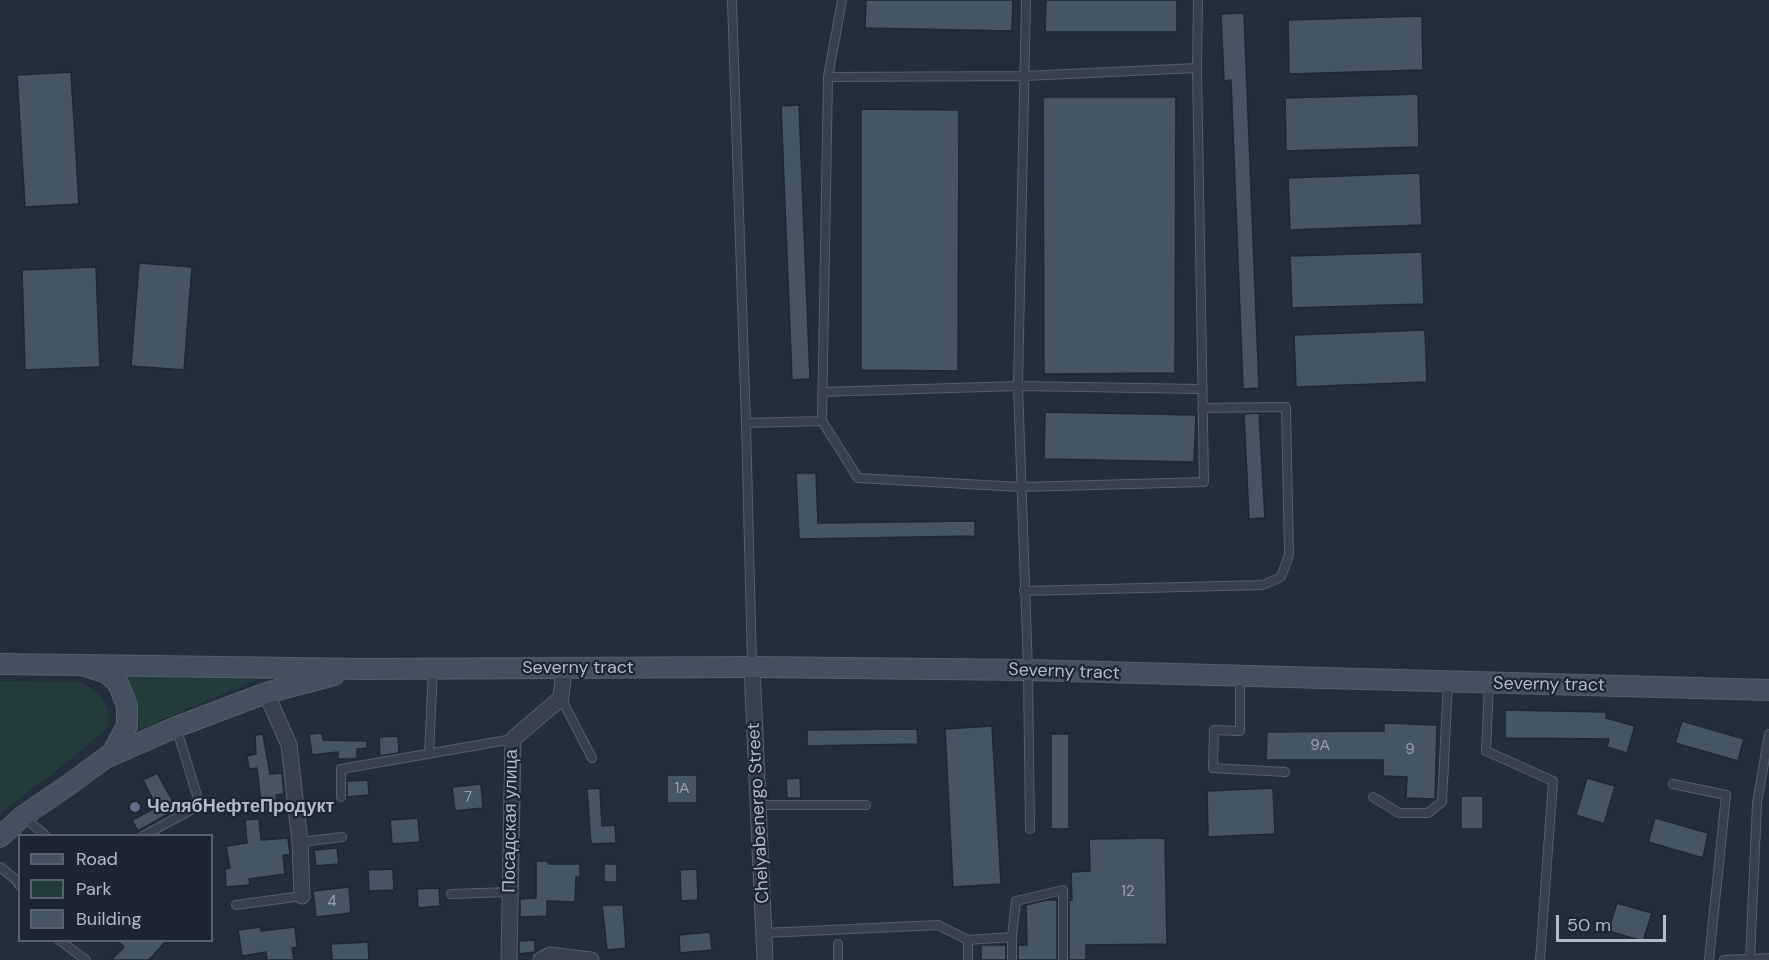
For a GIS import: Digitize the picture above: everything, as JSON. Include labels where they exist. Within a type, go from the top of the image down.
[{"type":"main road","name":"Severny tract","points":[[0,664],[358,669],[752,667],[1028,670],[1769,690]]},
{"type":"main road","points":[[0,837],[23,816],[106,758],[121,739],[127,726],[126,698],[118,683],[108,674],[81,665]]},
{"type":"main road","name":"Severny tract","points":[[106,758],[176,726],[266,693],[358,669]]},
{"type":"street","name":"Chelyabenergo Street","points":[[752,667],[765,960]]},
{"type":"street","points":[[561,698],[564,669]]},
{"type":"street","points":[[266,693],[290,745],[300,842],[302,896]]},
{"type":"street","name":"Посадская улица","points":[[509,960],[513,739],[561,698]]},
{"type":"street","points":[[541,960],[550,955],[591,960]]},
{"type":"lane","points":[[732,0],[752,667]]},
{"type":"lane","points":[[842,0],[828,77],[822,421],[858,478],[1022,487],[1204,482],[1197,68],[1198,0]]},
{"type":"lane","points":[[1026,0],[1018,386],[1028,670],[1030,829]]},
{"type":"lane","points":[[828,77],[1025,76],[1197,68]]},
{"type":"lane","points":[[822,392],[1018,386],[1202,389]]},
{"type":"lane","points":[[1024,591],[1263,585],[1281,577],[1289,555],[1286,407],[1202,408]]},
{"type":"lane","points":[[746,423],[822,421]]},
{"type":"lane","points":[[429,754],[433,668]]},
{"type":"lane","points":[[1240,677],[1240,730],[1214,730],[1214,768],[1286,772]]},
{"type":"lane","points":[[1373,797],[1399,813],[1428,813],[1442,802],[1448,682]]},
{"type":"lane","points":[[1489,683],[1486,751],[1553,781],[1540,960]]},
{"type":"lane","points":[[561,698],[592,758]]},
{"type":"lane","points":[[147,834],[200,805],[176,726]]},
{"type":"lane","points":[[1750,959],[1757,803],[1769,734]]},
{"type":"lane","points":[[341,797],[341,769],[513,739]]},
{"type":"lane","points":[[1673,784],[1726,795],[1709,960]]},
{"type":"lane","points":[[758,805],[866,805]]},
{"type":"lane","points":[[23,816],[43,834]]},
{"type":"lane","points":[[300,842],[342,837]]},
{"type":"lane","points":[[0,867],[18,883]]},
{"type":"lane","points":[[1012,960],[1016,901],[1062,890],[1063,960]]},
{"type":"lane","points":[[451,894],[510,891]]},
{"type":"lane","points":[[236,904],[302,896]]},
{"type":"lane","points":[[764,933],[938,925],[968,940],[1012,937]]},
{"type":"lane","points":[[968,940],[968,960]]},
{"type":"lane","points":[[63,942],[86,960]]},
{"type":"lane","points":[[838,944],[838,960]]},
{"type":"lane","points":[[1724,960],[1769,958]]},
{"type":"green space","points":[[124,677],[263,677],[140,729],[137,704]]},
{"type":"green space","points":[[0,681],[80,682],[101,697],[109,712],[107,728],[71,759],[0,813]]},
{"type":"building","points":[[866,0],[1013,0],[1012,31],[865,28]]},
{"type":"building","points":[[1046,0],[1177,0],[1177,32],[1045,32]]},
{"type":"building","points":[[1244,13],[1259,388],[1243,389],[1231,80],[1224,81],[1221,14]]},
{"type":"building","points":[[1422,16],[1423,70],[1289,74],[1288,20]]},
{"type":"building","points":[[71,72],[79,204],[25,207],[17,75]]},
{"type":"building","points":[[1418,94],[1419,147],[1286,151],[1285,98]]},
{"type":"building","points":[[1043,97],[1176,97],[1175,373],[1044,374]]},
{"type":"building","points":[[799,105],[810,379],[792,380],[781,106]]},
{"type":"building","points":[[861,109],[959,110],[958,371],[861,370]]},
{"type":"building","points":[[1420,173],[1422,225],[1290,230],[1288,178]]},
{"type":"building","points":[[1422,252],[1424,304],[1292,308],[1290,256]]},
{"type":"building","points":[[139,263],[192,267],[184,370],[131,366]]},
{"type":"building","points":[[96,267],[100,367],[25,370],[22,270]]},
{"type":"building","points":[[1425,330],[1427,382],[1296,387],[1294,335]]},
{"type":"building","points":[[1045,412],[1196,415],[1194,462],[1044,459]]},
{"type":"building","points":[[1259,413],[1265,518],[1249,519],[1244,414]]},
{"type":"building","points":[[796,473],[816,473],[818,523],[975,521],[975,536],[799,539]]},
{"type":"building","points":[[1505,710],[1606,712],[1606,718],[1635,726],[1627,753],[1607,747],[1609,739],[1505,738]]},
{"type":"building","points":[[1682,721],[1744,739],[1738,761],[1675,743]]},
{"type":"building","points":[[1384,723],[1437,725],[1435,799],[1406,798],[1407,777],[1383,776],[1383,760],[1266,760],[1267,732],[1384,731]]},
{"type":"building","points":[[992,726],[1001,884],[953,887],[945,729]]},
{"type":"building","points":[[917,729],[918,744],[807,746],[807,730]]},
{"type":"building","points":[[322,733],[323,740],[367,741],[367,748],[357,749],[357,759],[338,759],[338,752],[312,755],[309,734]]},
{"type":"building","points":[[263,734],[270,774],[282,773],[284,794],[276,795],[278,810],[262,811],[257,768],[249,769],[247,756],[256,754],[255,735]]},
{"type":"building","points":[[1051,734],[1069,734],[1069,829],[1051,829]]},
{"type":"building","points":[[398,736],[399,753],[380,756],[379,737]]},
{"type":"building","points":[[157,773],[177,809],[138,831],[132,820],[157,807],[143,780]]},
{"type":"building","points":[[667,775],[697,775],[697,803],[667,803]]},
{"type":"building","points":[[800,778],[801,798],[787,798],[786,779]]},
{"type":"building","points":[[1587,778],[1615,786],[1604,824],[1576,815]]},
{"type":"building","points":[[368,780],[369,795],[347,797],[347,781]]},
{"type":"building","points":[[481,784],[483,808],[455,811],[452,787]]},
{"type":"building","points":[[600,788],[602,826],[615,825],[616,843],[591,844],[587,789]]},
{"type":"building","points":[[1273,788],[1275,834],[1208,837],[1207,791]]},
{"type":"building","points":[[1461,796],[1483,796],[1483,829],[1461,829]]},
{"type":"building","points":[[418,818],[420,842],[392,844],[390,820]]},
{"type":"building","points":[[1655,818],[1708,833],[1703,858],[1648,842]]},
{"type":"building","points":[[259,819],[261,840],[288,838],[290,855],[283,855],[285,874],[249,879],[250,885],[226,887],[225,869],[230,868],[226,846],[247,843],[245,820]]},
{"type":"building","points":[[1165,838],[1167,944],[1086,945],[1086,960],[1069,960],[1071,872],[1090,871],[1089,839]]},
{"type":"building","points":[[337,848],[339,864],[316,866],[314,850]]},
{"type":"building","points":[[536,861],[548,861],[548,864],[580,864],[580,877],[576,877],[575,902],[547,901],[547,916],[520,917],[520,899],[536,898]]},
{"type":"building","points":[[604,864],[617,864],[617,882],[604,882]]},
{"type":"building","points":[[393,869],[394,890],[369,891],[368,870]]},
{"type":"building","points":[[697,869],[698,900],[681,901],[680,870]]},
{"type":"building","points":[[349,887],[351,913],[316,917],[313,891]]},
{"type":"building","points":[[439,888],[440,906],[418,908],[417,889]]},
{"type":"building","points":[[1057,900],[1057,960],[1018,960],[1018,945],[1027,945],[1026,905]]},
{"type":"building","points":[[1617,903],[1652,913],[1643,941],[1608,931]]},
{"type":"building","points":[[602,905],[623,905],[626,948],[607,950]]},
{"type":"building","points":[[260,927],[261,931],[295,927],[297,947],[292,948],[294,960],[267,960],[266,952],[242,956],[238,930]]},
{"type":"building","points":[[710,932],[712,950],[680,953],[679,935]]},
{"type":"building","points":[[535,940],[535,952],[519,954],[519,941]]},
{"type":"building","points":[[119,942],[165,942],[149,960],[111,960],[124,947]]},
{"type":"building","points":[[368,942],[369,960],[332,960],[331,944]]},
{"type":"building","points":[[981,945],[1006,945],[1006,960],[981,960]]},
{"type":"place","name":"ЧелябНефтеПродукт","points":[[135,807]]}]
